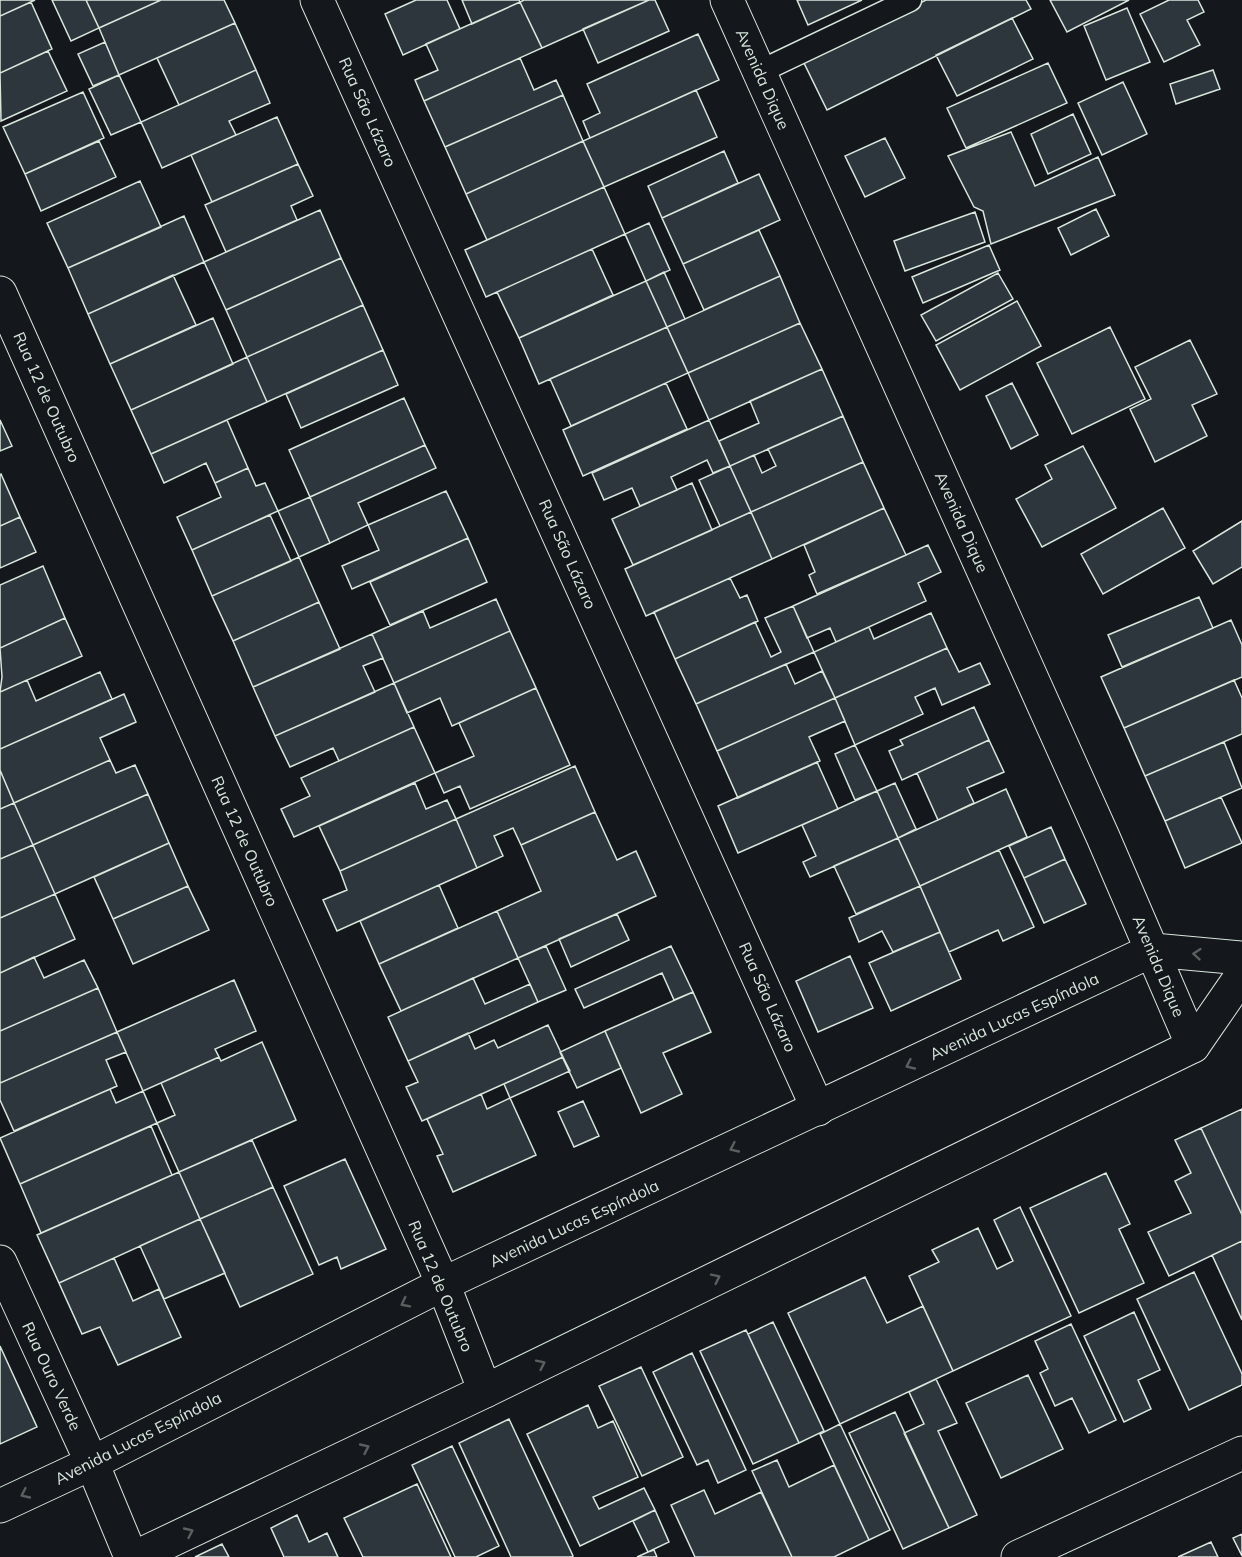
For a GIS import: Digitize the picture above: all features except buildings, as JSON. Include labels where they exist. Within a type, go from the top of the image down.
[{"type":"street","name":"Rua São Lázaro","points":[[317,0],[818,1109]]},
{"type":"street","name":"Avenida Dique","points":[[727,0],[1153,950],[1193,1046]]},
{"type":"street","name":"Rua 12 de Outubro","points":[[0,293],[442,1284],[485,1391]]},
{"type":"street","name":"Avenida Lucas Espíndola","points":[[0,1506],[92,1463],[442,1284],[1153,950]]},
{"type":"street","points":[[1153,950],[1242,958]]},
{"type":"street","points":[[136,1557],[485,1391],[1193,1046],[1242,975]]},
{"type":"street","name":"Rua Ouro Verde","points":[[0,1262],[92,1463],[131,1557]]},
{"type":"street","points":[[1018,1557],[1242,1453]]},
{"type":"lane","points":[[759,72],[910,0]]}]
